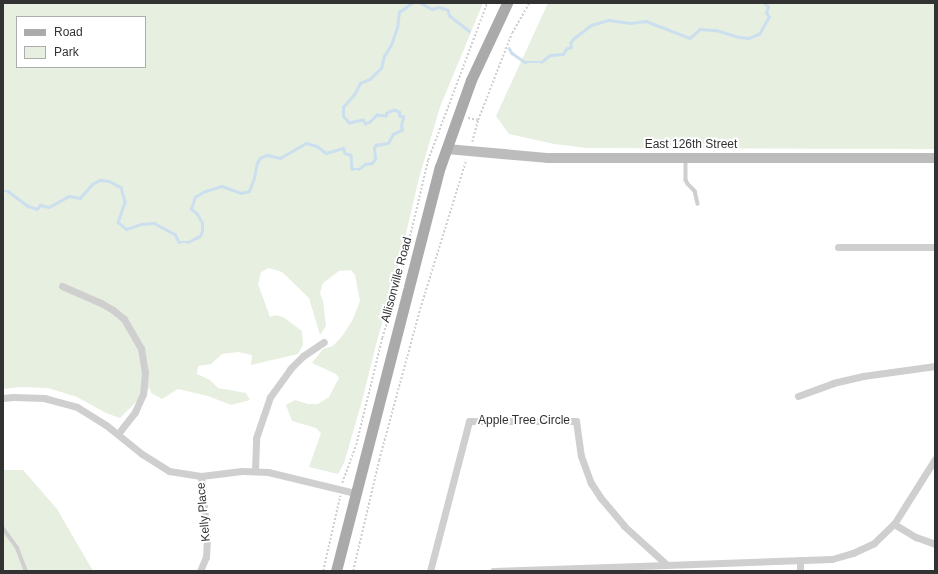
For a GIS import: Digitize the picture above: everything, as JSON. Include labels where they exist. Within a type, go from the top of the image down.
[{"type":"main road","name":"Allisonville Road","points":[[336,571],[355,493],[447,149],[471,80],[507,3]]},
{"type":"main road","name":"East 126th Street","points":[[447,149],[547,158],[935,158]]},
{"type":"street","points":[[838,248],[935,247]]},
{"type":"street","points":[[62,286],[101,303],[113,310],[124,319],[140,348],[145,372],[143,394],[135,412],[118,434]]},
{"type":"street","points":[[255,471],[256,438],[270,397],[290,369],[303,356],[324,342]]},
{"type":"street","points":[[798,396],[833,384],[870,374],[935,366]]},
{"type":"street","points":[[3,398],[44,398],[67,404],[87,412],[118,434],[142,454],[169,471],[201,476],[255,471],[292,476],[355,493]]},
{"type":"street","name":"Apple Tree Circle","points":[[430,571],[469,420],[576,421],[581,456],[587,474],[598,494],[624,526],[666,565]]},
{"type":"street","points":[[493,571],[832,559],[853,553],[874,543],[894,524],[935,459]]},
{"type":"street","name":"Kelly Place","points":[[200,571],[206,556],[207,537],[201,476]]},
{"type":"street","points":[[894,524],[910,534],[935,544]]},
{"type":"street","points":[[800,560],[800,571]]},
{"type":"lane","points":[[686,158],[686,180],[695,191],[698,204]]},
{"type":"lane","points":[[3,528],[17,547],[26,571]]},
{"type":"path","points":[[478,120],[512,33],[529,3]]},
{"type":"path","points":[[353,571],[391,412],[420,309],[461,175]]},
{"type":"green space","points":[[3,3],[483,3],[440,107],[419,178],[397,272],[378,337],[362,401],[344,463],[338,474],[309,467],[321,433],[316,428],[292,421],[286,405],[295,400],[308,404],[318,404],[329,397],[339,378],[336,374],[312,363],[323,349],[333,346],[343,335],[353,319],[360,301],[355,275],[351,270],[339,271],[323,283],[320,293],[323,301],[326,326],[320,335],[309,298],[282,272],[269,268],[261,272],[258,284],[270,317],[275,315],[283,317],[302,331],[303,345],[298,354],[251,365],[252,355],[238,352],[222,354],[211,364],[198,366],[197,374],[210,380],[218,388],[246,393],[250,400],[231,405],[208,396],[178,389],[162,399],[151,393],[150,388],[120,418],[106,413],[77,397],[48,388],[20,387],[3,389]]},
{"type":"green space","points":[[548,3],[935,3],[935,149],[587,148],[554,144],[509,134],[496,116]]},
{"type":"green space","points":[[3,470],[23,470],[57,509],[93,571],[3,571]]},
{"type":"waterway","points":[[3,191],[8,191],[28,206],[37,209],[40,205],[49,207],[69,196],[80,198],[92,184],[100,180],[109,181],[121,187],[125,202],[118,222],[126,229],[141,224],[154,223],[175,234],[179,242],[188,242],[200,236],[202,231],[202,223],[197,214],[191,209],[195,197],[203,192],[222,186],[241,193],[249,191],[254,178],[257,163],[260,158],[267,155],[280,158],[306,143],[317,146],[326,153],[343,148],[345,153],[351,155],[352,169],[359,169],[365,164],[372,163],[375,159],[374,148],[376,145],[388,143],[393,134],[402,130],[401,126],[403,117],[399,116],[399,112],[394,110],[387,113],[386,116],[377,115],[370,122],[365,124],[363,120],[349,123],[343,116],[343,107],[355,93],[360,83],[370,79],[381,68],[384,56],[391,45],[397,28],[399,12],[412,3]]},
{"type":"waterway","points":[[421,3],[432,9],[439,7],[448,10],[450,16],[469,31]]},
{"type":"waterway","points":[[509,48],[512,53],[525,62],[541,62],[550,55],[563,54],[566,49],[571,47],[570,43],[574,38],[591,25],[609,20],[630,23],[646,21],[690,38],[700,29],[716,30],[739,37],[749,38],[759,34],[769,17],[766,13],[768,7],[764,3]]}]
